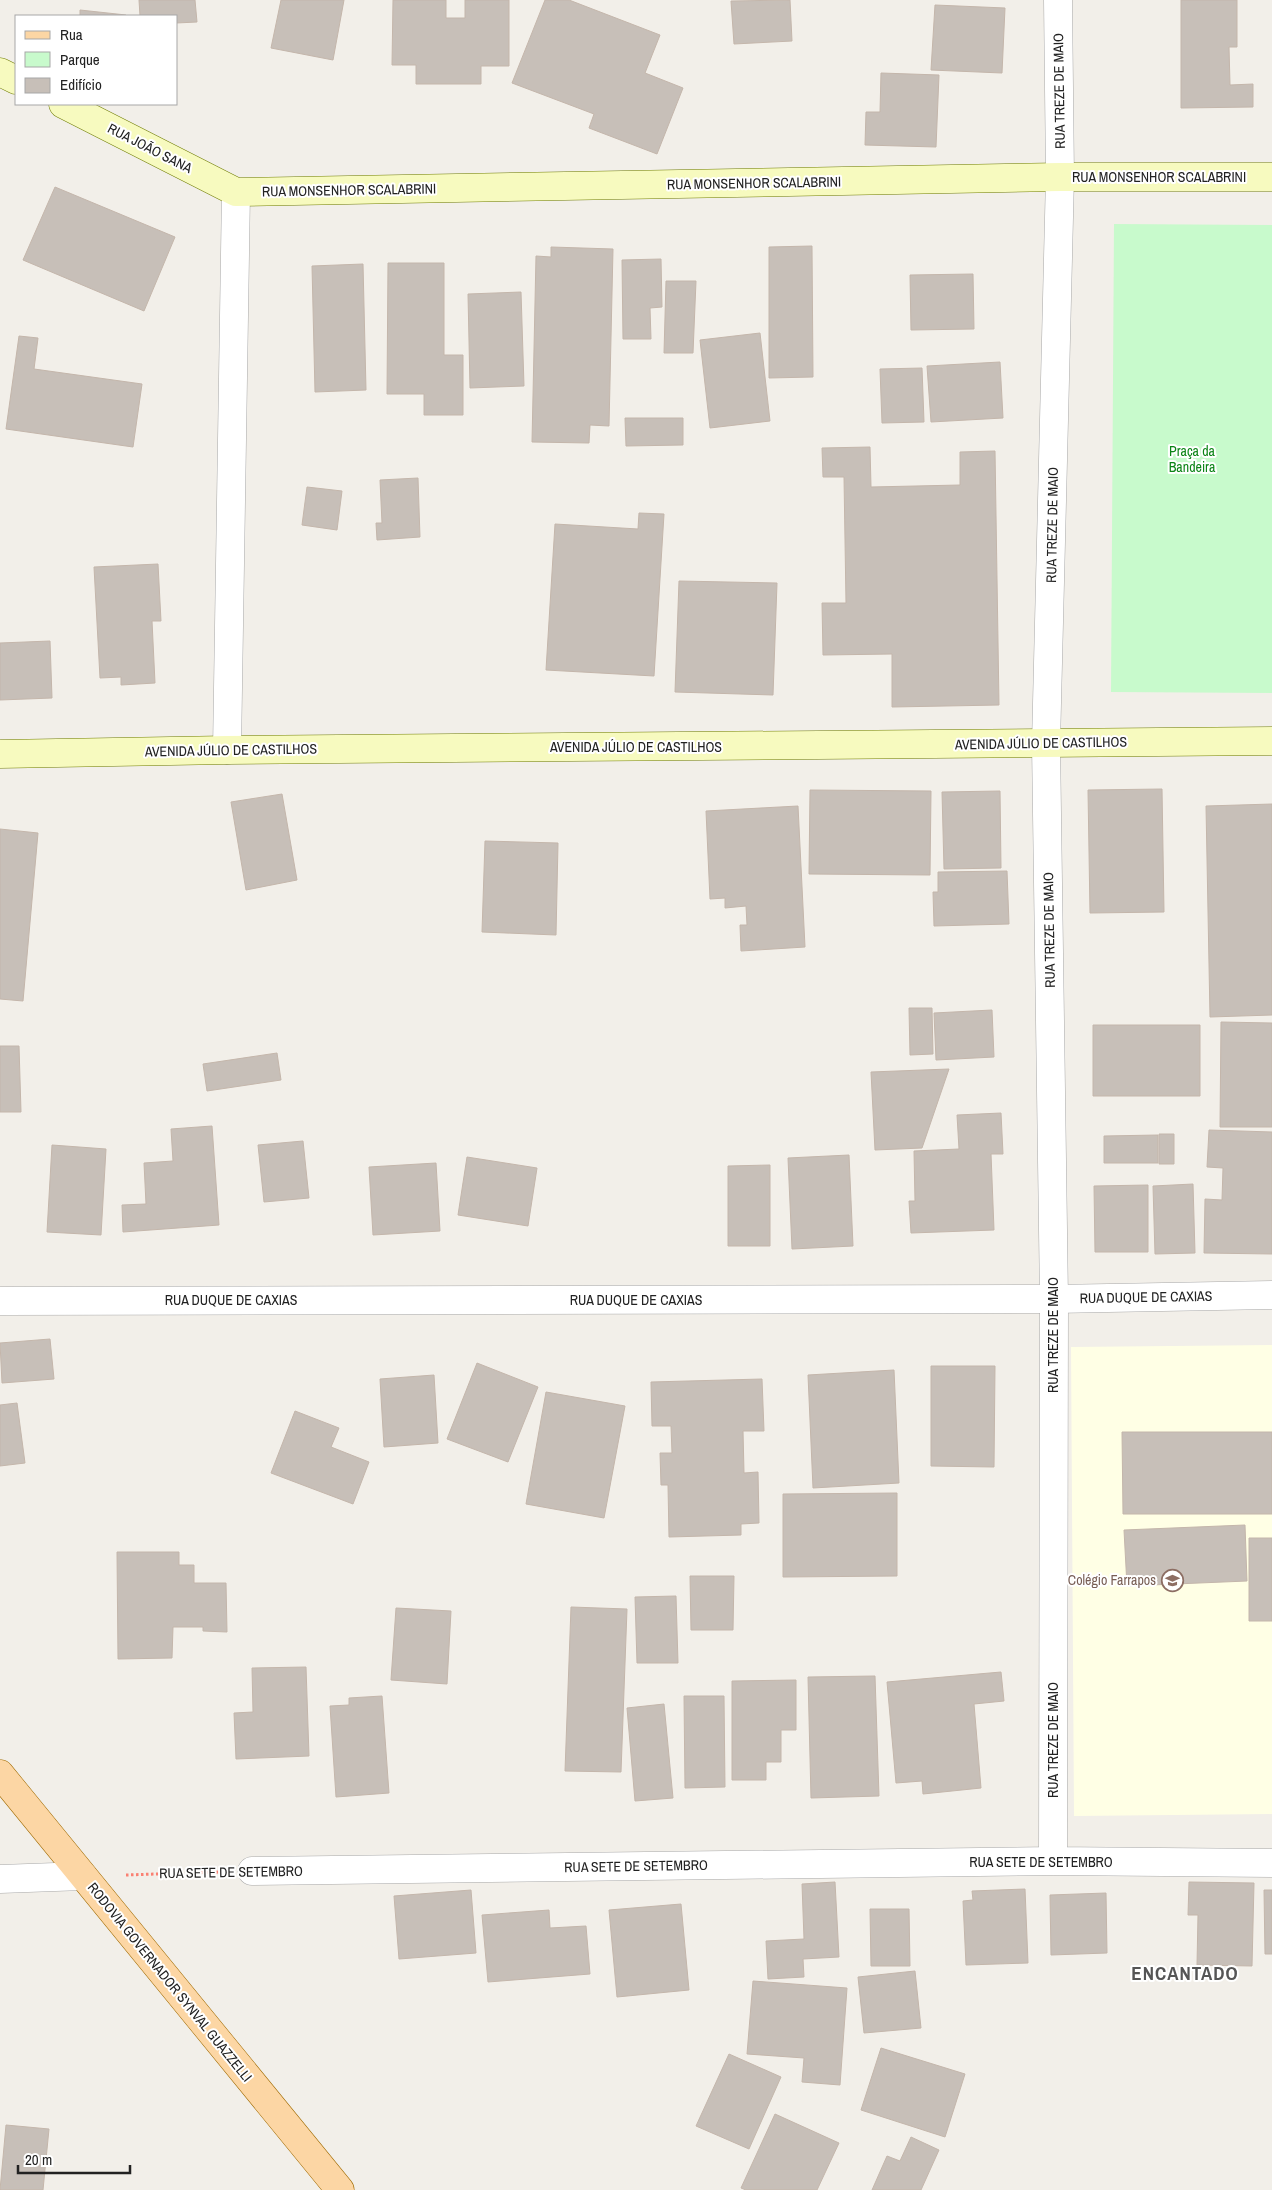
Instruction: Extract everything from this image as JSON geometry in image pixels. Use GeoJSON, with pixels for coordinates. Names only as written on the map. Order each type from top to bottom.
{"type":"FeatureCollection","features":[{"type":"Feature","properties":{"kind":"main road","name":"RODOVIA GOVERNADOR SYNVAL GUAZZELLI"},"geometry":{"type":"LineString","coordinates":[[0,1774],[340,2190]]}},
{"type":"Feature","properties":{"kind":"street","name":"RUA TREZE DE MAIO"},"geometry":{"type":"LineString","coordinates":[[1053,1861],[1054,1299],[1046,744],[1060,177],[1058,0]]}},
{"type":"Feature","properties":{"kind":"street"},"geometry":{"type":"LineString","coordinates":[[0,72],[15,80]]}},
{"type":"Feature","properties":{"kind":"street","name":"RUA JOÃO SANA"},"geometry":{"type":"LineString","coordinates":[[65,105],[236,192]]}},
{"type":"Feature","properties":{"kind":"street","name":"RUA MONSENHOR SCALABRINI"},"geometry":{"type":"LineString","coordinates":[[236,192],[1060,177],[1272,177]]}},
{"type":"Feature","properties":{"kind":"street"},"geometry":{"type":"LineString","coordinates":[[227,750],[236,192]]}},
{"type":"Feature","properties":{"kind":"street","name":"AVENIDA JÚLIO DE CASTILHOS"},"geometry":{"type":"LineString","coordinates":[[0,754],[227,750],[1272,741]]}},
{"type":"Feature","properties":{"kind":"street","name":"RUA DUQUE DE CAXIAS"},"geometry":{"type":"LineString","coordinates":[[0,1301],[1054,1299],[1272,1295]]}},
{"type":"Feature","properties":{"kind":"street","name":"RUA SETE DE SETEMBRO"},"geometry":{"type":"LineString","coordinates":[[252,1871],[1053,1861],[1272,1862]]}},
{"type":"Feature","properties":{"kind":"street"},"geometry":{"type":"LineString","coordinates":[[0,1879],[83,1876]]}},
{"type":"Feature","properties":{"kind":"path","name":"RUA SETE DE SETEMBRO"},"geometry":{"type":"LineString","coordinates":[[83,1876],[252,1871]]}},
{"type":"Feature","properties":{"kind":"shaded area","name":"Colégio Farrapos"},"geometry":{"type":"Polygon","coordinates":[[[1272,1345],[1272,1814],[1074,1816],[1071,1347],[1272,1345]]]}},
{"type":"Feature","properties":{"kind":"green space","name":"Praça da Bandeira"},"geometry":{"type":"Polygon","coordinates":[[[1114,224],[1272,225],[1272,693],[1111,692],[1114,224]]]}},
{"type":"Feature","properties":{"kind":"building"},"geometry":{"type":"Polygon","coordinates":[[[139,0],[195,0],[197,22],[178,23],[178,15],[140,15],[139,0]]]}},
{"type":"Feature","properties":{"kind":"building"},"geometry":{"type":"Polygon","coordinates":[[[281,0],[344,0],[333,60],[271,48],[281,0]]]}},
{"type":"Feature","properties":{"kind":"building"},"geometry":{"type":"Polygon","coordinates":[[[393,0],[446,0],[446,18],[465,18],[465,0],[509,0],[509,66],[481,66],[481,84],[416,84],[416,65],[392,65],[393,0]]]}},
{"type":"Feature","properties":{"kind":"building"},"geometry":{"type":"Polygon","coordinates":[[[545,0],[569,0],[660,35],[645,73],[683,88],[657,154],[589,128],[594,114],[512,83],[545,0]]]}},
{"type":"Feature","properties":{"kind":"building"},"geometry":{"type":"Polygon","coordinates":[[[790,0],[792,41],[734,44],[731,1],[790,0]]]}},
{"type":"Feature","properties":{"kind":"building"},"geometry":{"type":"Polygon","coordinates":[[[1181,0],[1237,0],[1237,47],[1229,47],[1230,85],[1253,84],[1253,107],[1181,108],[1181,0]]]}},
{"type":"Feature","properties":{"kind":"building"},"geometry":{"type":"Polygon","coordinates":[[[935,5],[1005,8],[1002,73],[931,70],[935,5]]]}},
{"type":"Feature","properties":{"kind":"building"},"geometry":{"type":"Polygon","coordinates":[[[80,10],[126,15],[80,15],[80,10]]]}},
{"type":"Feature","properties":{"kind":"building"},"geometry":{"type":"Polygon","coordinates":[[[881,73],[939,75],[936,147],[865,145],[866,112],[880,112],[881,73]]]}},
{"type":"Feature","properties":{"kind":"building"},"geometry":{"type":"Polygon","coordinates":[[[55,187],[175,237],[144,311],[23,260],[55,187]]]}},
{"type":"Feature","properties":{"kind":"building"},"geometry":{"type":"Polygon","coordinates":[[[812,246],[813,377],[769,378],[769,247],[812,246]]]}},
{"type":"Feature","properties":{"kind":"building"},"geometry":{"type":"Polygon","coordinates":[[[551,247],[613,249],[609,426],[590,425],[589,443],[532,442],[536,256],[551,257],[551,247]]]}},
{"type":"Feature","properties":{"kind":"building"},"geometry":{"type":"Polygon","coordinates":[[[661,259],[662,307],[650,308],[651,339],[623,339],[622,260],[661,259]]]}},
{"type":"Feature","properties":{"kind":"building"},"geometry":{"type":"Polygon","coordinates":[[[388,263],[444,263],[444,355],[463,355],[463,415],[424,415],[424,394],[387,394],[388,263]]]}},
{"type":"Feature","properties":{"kind":"building"},"geometry":{"type":"Polygon","coordinates":[[[363,264],[366,390],[315,392],[312,266],[363,264]]]}},
{"type":"Feature","properties":{"kind":"building"},"geometry":{"type":"Polygon","coordinates":[[[973,274],[974,329],[911,330],[910,275],[973,274]]]}},
{"type":"Feature","properties":{"kind":"building"},"geometry":{"type":"Polygon","coordinates":[[[666,281],[696,281],[693,353],[664,353],[666,281]]]}},
{"type":"Feature","properties":{"kind":"building"},"geometry":{"type":"Polygon","coordinates":[[[521,292],[524,386],[470,388],[468,294],[521,292]]]}},
{"type":"Feature","properties":{"kind":"building"},"geometry":{"type":"Polygon","coordinates":[[[760,333],[770,421],[710,428],[700,340],[760,333]]]}},
{"type":"Feature","properties":{"kind":"building"},"geometry":{"type":"Polygon","coordinates":[[[19,336],[38,338],[34,369],[142,384],[133,447],[6,429],[19,336]]]}},
{"type":"Feature","properties":{"kind":"building"},"geometry":{"type":"Polygon","coordinates":[[[1000,362],[1003,418],[931,422],[927,366],[1000,362]]]}},
{"type":"Feature","properties":{"kind":"building"},"geometry":{"type":"Polygon","coordinates":[[[922,368],[924,422],[882,423],[880,369],[922,368]]]}},
{"type":"Feature","properties":{"kind":"building"},"geometry":{"type":"Polygon","coordinates":[[[625,418],[683,418],[683,445],[626,446],[625,418]]]}},
{"type":"Feature","properties":{"kind":"building"},"geometry":{"type":"Polygon","coordinates":[[[870,447],[871,487],[960,485],[960,452],[995,451],[999,705],[892,707],[892,654],[823,655],[822,603],[846,603],[844,477],[823,477],[822,448],[870,447]]]}},
{"type":"Feature","properties":{"kind":"building"},"geometry":{"type":"Polygon","coordinates":[[[418,478],[420,537],[377,540],[376,523],[382,523],[380,480],[418,478]]]}},
{"type":"Feature","properties":{"kind":"building"},"geometry":{"type":"Polygon","coordinates":[[[307,487],[342,491],[337,530],[302,525],[307,487]]]}},
{"type":"Feature","properties":{"kind":"building"},"geometry":{"type":"Polygon","coordinates":[[[639,513],[664,514],[654,676],[546,670],[555,524],[638,529],[639,513]]]}},
{"type":"Feature","properties":{"kind":"building"},"geometry":{"type":"Polygon","coordinates":[[[158,564],[161,621],[152,621],[155,683],[121,685],[121,677],[100,678],[94,567],[158,564]]]}},
{"type":"Feature","properties":{"kind":"building"},"geometry":{"type":"Polygon","coordinates":[[[679,581],[777,583],[773,695],[675,692],[679,581]]]}},
{"type":"Feature","properties":{"kind":"building"},"geometry":{"type":"Polygon","coordinates":[[[50,641],[52,698],[0,700],[0,643],[50,641]]]}},
{"type":"Feature","properties":{"kind":"building"},"geometry":{"type":"Polygon","coordinates":[[[1162,789],[1164,912],[1090,913],[1088,790],[1162,789]]]}},
{"type":"Feature","properties":{"kind":"building"},"geometry":{"type":"Polygon","coordinates":[[[810,790],[931,791],[930,875],[809,874],[810,790]]]}},
{"type":"Feature","properties":{"kind":"building"},"geometry":{"type":"Polygon","coordinates":[[[1000,791],[1001,868],[944,869],[942,792],[1000,791]]]}},
{"type":"Feature","properties":{"kind":"building"},"geometry":{"type":"Polygon","coordinates":[[[282,794],[297,880],[246,890],[231,802],[282,794]]]}},
{"type":"Feature","properties":{"kind":"building"},"geometry":{"type":"Polygon","coordinates":[[[1272,804],[1272,1015],[1210,1017],[1206,806],[1272,804]]]}},
{"type":"Feature","properties":{"kind":"building"},"geometry":{"type":"Polygon","coordinates":[[[798,806],[805,947],[741,951],[740,925],[747,925],[746,906],[725,908],[725,898],[710,899],[706,811],[798,806]]]}},
{"type":"Feature","properties":{"kind":"building"},"geometry":{"type":"Polygon","coordinates":[[[0,829],[38,833],[23,1001],[0,999],[0,829]]]}},
{"type":"Feature","properties":{"kind":"building"},"geometry":{"type":"Polygon","coordinates":[[[485,841],[558,843],[556,935],[482,932],[485,841]]]}},
{"type":"Feature","properties":{"kind":"building"},"geometry":{"type":"Polygon","coordinates":[[[1007,871],[1009,924],[934,926],[933,892],[938,892],[938,872],[1007,871]]]}},
{"type":"Feature","properties":{"kind":"building"},"geometry":{"type":"Polygon","coordinates":[[[909,1008],[932,1008],[933,1054],[910,1055],[909,1008]]]}},
{"type":"Feature","properties":{"kind":"building"},"geometry":{"type":"Polygon","coordinates":[[[992,1010],[994,1057],[936,1060],[934,1013],[992,1010]]]}},
{"type":"Feature","properties":{"kind":"building"},"geometry":{"type":"Polygon","coordinates":[[[1221,1022],[1272,1023],[1272,1127],[1220,1127],[1221,1022]]]}},
{"type":"Feature","properties":{"kind":"building"},"geometry":{"type":"Polygon","coordinates":[[[1093,1025],[1200,1025],[1200,1096],[1093,1096],[1093,1025]]]}},
{"type":"Feature","properties":{"kind":"building"},"geometry":{"type":"Polygon","coordinates":[[[0,1046],[19,1046],[21,1112],[0,1112],[0,1046]]]}},
{"type":"Feature","properties":{"kind":"building"},"geometry":{"type":"Polygon","coordinates":[[[277,1053],[281,1080],[207,1091],[203,1064],[277,1053]]]}},
{"type":"Feature","properties":{"kind":"building"},"geometry":{"type":"Polygon","coordinates":[[[949,1069],[922,1148],[875,1150],[871,1072],[949,1069]]]}},
{"type":"Feature","properties":{"kind":"building"},"geometry":{"type":"Polygon","coordinates":[[[1001,1113],[1003,1154],[991,1154],[994,1230],[911,1233],[909,1201],[915,1201],[914,1151],[959,1149],[957,1115],[1001,1113]]]}},
{"type":"Feature","properties":{"kind":"building"},"geometry":{"type":"Polygon","coordinates":[[[212,1126],[219,1225],[123,1232],[122,1205],[146,1204],[144,1163],[173,1161],[171,1129],[212,1126]]]}},
{"type":"Feature","properties":{"kind":"building"},"geometry":{"type":"Polygon","coordinates":[[[1209,1130],[1272,1132],[1272,1254],[1204,1253],[1205,1199],[1222,1200],[1223,1168],[1207,1167],[1209,1130]]]}},
{"type":"Feature","properties":{"kind":"building"},"geometry":{"type":"Polygon","coordinates":[[[1159,1134],[1174,1134],[1174,1164],[1159,1164],[1159,1134]]]}},
{"type":"Feature","properties":{"kind":"building"},"geometry":{"type":"Polygon","coordinates":[[[1158,1135],[1158,1163],[1104,1163],[1104,1136],[1158,1135]]]}},
{"type":"Feature","properties":{"kind":"building"},"geometry":{"type":"Polygon","coordinates":[[[303,1141],[309,1198],[264,1202],[258,1145],[303,1141]]]}},
{"type":"Feature","properties":{"kind":"building"},"geometry":{"type":"Polygon","coordinates":[[[52,1145],[106,1149],[101,1235],[47,1232],[52,1145]]]}},
{"type":"Feature","properties":{"kind":"building"},"geometry":{"type":"Polygon","coordinates":[[[849,1155],[853,1246],[792,1249],[788,1158],[849,1155]]]}},
{"type":"Feature","properties":{"kind":"building"},"geometry":{"type":"Polygon","coordinates":[[[467,1157],[537,1168],[528,1226],[458,1215],[467,1157]]]}},
{"type":"Feature","properties":{"kind":"building"},"geometry":{"type":"Polygon","coordinates":[[[436,1163],[440,1231],[373,1235],[369,1167],[436,1163]]]}},
{"type":"Feature","properties":{"kind":"building"},"geometry":{"type":"Polygon","coordinates":[[[770,1165],[770,1246],[728,1246],[728,1166],[770,1165]]]}},
{"type":"Feature","properties":{"kind":"building"},"geometry":{"type":"Polygon","coordinates":[[[1193,1184],[1195,1253],[1155,1254],[1153,1186],[1193,1184]]]}},
{"type":"Feature","properties":{"kind":"building"},"geometry":{"type":"Polygon","coordinates":[[[1148,1185],[1148,1252],[1095,1252],[1094,1186],[1148,1185]]]}},
{"type":"Feature","properties":{"kind":"building"},"geometry":{"type":"Polygon","coordinates":[[[50,1339],[54,1379],[2,1383],[0,1343],[50,1339]]]}},
{"type":"Feature","properties":{"kind":"building"},"geometry":{"type":"Polygon","coordinates":[[[477,1363],[538,1387],[508,1462],[447,1439],[477,1363]]]}},
{"type":"Feature","properties":{"kind":"building"},"geometry":{"type":"Polygon","coordinates":[[[931,1366],[995,1366],[994,1467],[931,1466],[931,1366]]]}},
{"type":"Feature","properties":{"kind":"building"},"geometry":{"type":"Polygon","coordinates":[[[894,1370],[899,1483],[813,1488],[808,1375],[894,1370]]]}},
{"type":"Feature","properties":{"kind":"building"},"geometry":{"type":"Polygon","coordinates":[[[434,1375],[438,1443],[384,1447],[380,1379],[434,1375]]]}},
{"type":"Feature","properties":{"kind":"building"},"geometry":{"type":"Polygon","coordinates":[[[762,1379],[764,1431],[743,1431],[744,1473],[758,1472],[759,1523],[741,1524],[741,1535],[669,1537],[668,1485],[661,1485],[660,1453],[672,1453],[671,1426],[652,1426],[651,1382],[762,1379]]]}},
{"type":"Feature","properties":{"kind":"building"},"geometry":{"type":"Polygon","coordinates":[[[546,1392],[625,1406],[604,1518],[526,1504],[546,1392]]]}},
{"type":"Feature","properties":{"kind":"building"},"geometry":{"type":"Polygon","coordinates":[[[17,1403],[25,1463],[0,1466],[0,1405],[17,1403]]]}},
{"type":"Feature","properties":{"kind":"building"},"geometry":{"type":"Polygon","coordinates":[[[295,1411],[339,1428],[331,1447],[369,1462],[353,1504],[271,1473],[295,1411]]]}},
{"type":"Feature","properties":{"kind":"building"},"geometry":{"type":"Polygon","coordinates":[[[1122,1432],[1272,1432],[1272,1514],[1123,1514],[1122,1432]]]}},
{"type":"Feature","properties":{"kind":"building"},"geometry":{"type":"Polygon","coordinates":[[[897,1493],[897,1576],[783,1577],[783,1494],[897,1493]]]}},
{"type":"Feature","properties":{"kind":"building"},"geometry":{"type":"Polygon","coordinates":[[[1245,1525],[1247,1581],[1127,1586],[1124,1530],[1245,1525]]]}},
{"type":"Feature","properties":{"kind":"building"},"geometry":{"type":"Polygon","coordinates":[[[1249,1538],[1272,1538],[1272,1621],[1249,1621],[1249,1538]]]}},
{"type":"Feature","properties":{"kind":"building"},"geometry":{"type":"Polygon","coordinates":[[[117,1552],[179,1552],[179,1565],[194,1565],[194,1583],[226,1583],[227,1632],[203,1631],[203,1627],[173,1627],[172,1658],[118,1659],[117,1552]]]}},
{"type":"Feature","properties":{"kind":"building"},"geometry":{"type":"Polygon","coordinates":[[[690,1576],[734,1576],[733,1630],[691,1630],[690,1576]]]}},
{"type":"Feature","properties":{"kind":"building"},"geometry":{"type":"Polygon","coordinates":[[[676,1596],[678,1663],[637,1663],[635,1597],[676,1596]]]}},
{"type":"Feature","properties":{"kind":"building"},"geometry":{"type":"Polygon","coordinates":[[[571,1607],[627,1609],[621,1772],[565,1771],[571,1607]]]}},
{"type":"Feature","properties":{"kind":"building"},"geometry":{"type":"Polygon","coordinates":[[[396,1608],[451,1611],[447,1684],[391,1680],[396,1608]]]}},
{"type":"Feature","properties":{"kind":"building"},"geometry":{"type":"Polygon","coordinates":[[[306,1667],[309,1756],[236,1759],[234,1713],[253,1712],[252,1668],[306,1667]]]}},
{"type":"Feature","properties":{"kind":"building"},"geometry":{"type":"Polygon","coordinates":[[[1001,1672],[1004,1701],[974,1704],[981,1788],[923,1794],[922,1781],[896,1783],[887,1682],[1001,1672]]]}},
{"type":"Feature","properties":{"kind":"building"},"geometry":{"type":"Polygon","coordinates":[[[875,1676],[879,1796],[811,1798],[808,1677],[875,1676]]]}},
{"type":"Feature","properties":{"kind":"building"},"geometry":{"type":"Polygon","coordinates":[[[796,1680],[796,1730],[781,1730],[781,1762],[766,1762],[766,1780],[732,1780],[732,1681],[796,1680]]]}},
{"type":"Feature","properties":{"kind":"building"},"geometry":{"type":"Polygon","coordinates":[[[382,1696],[389,1793],[336,1797],[330,1706],[349,1705],[349,1698],[382,1696]]]}},
{"type":"Feature","properties":{"kind":"building"},"geometry":{"type":"Polygon","coordinates":[[[684,1696],[724,1696],[725,1787],[685,1788],[684,1696]]]}},
{"type":"Feature","properties":{"kind":"building"},"geometry":{"type":"Polygon","coordinates":[[[664,1704],[673,1798],[635,1801],[627,1708],[664,1704]]]}},
{"type":"Feature","properties":{"kind":"building"},"geometry":{"type":"Polygon","coordinates":[[[835,1882],[839,1957],[803,1959],[804,1977],[768,1979],[766,1941],[804,1939],[802,1884],[835,1882]]]}},
{"type":"Feature","properties":{"kind":"building"},"geometry":{"type":"Polygon","coordinates":[[[1189,1882],[1254,1883],[1252,1966],[1197,1965],[1198,1915],[1188,1915],[1189,1882]]]}},
{"type":"Feature","properties":{"kind":"building"},"geometry":{"type":"Polygon","coordinates":[[[1025,1889],[1028,1963],[966,1965],[963,1901],[973,1900],[972,1891],[1025,1889]]]}},
{"type":"Feature","properties":{"kind":"building"},"geometry":{"type":"Polygon","coordinates":[[[471,1890],[476,1953],[399,1959],[394,1896],[471,1890]]]}},
{"type":"Feature","properties":{"kind":"building"},"geometry":{"type":"Polygon","coordinates":[[[1264,1890],[1272,1890],[1272,1954],[1265,1954],[1264,1890]]]}},
{"type":"Feature","properties":{"kind":"building"},"geometry":{"type":"Polygon","coordinates":[[[1106,1893],[1107,1953],[1051,1955],[1050,1895],[1106,1893]]]}},
{"type":"Feature","properties":{"kind":"building"},"geometry":{"type":"Polygon","coordinates":[[[681,1904],[689,1990],[617,1997],[609,1910],[681,1904]]]}},
{"type":"Feature","properties":{"kind":"building"},"geometry":{"type":"Polygon","coordinates":[[[870,1909],[909,1909],[910,1966],[871,1966],[870,1909]]]}},
{"type":"Feature","properties":{"kind":"building"},"geometry":{"type":"Polygon","coordinates":[[[549,1910],[550,1928],[586,1926],[590,1974],[488,1982],[482,1915],[549,1910]]]}},
{"type":"Feature","properties":{"kind":"building"},"geometry":{"type":"Polygon","coordinates":[[[915,1971],[921,2028],[864,2033],[858,1977],[915,1971]]]}},
{"type":"Feature","properties":{"kind":"building"},"geometry":{"type":"Polygon","coordinates":[[[753,1981],[847,1988],[840,2085],[802,2082],[804,2058],[747,2054],[753,1981]]]}},
{"type":"Feature","properties":{"kind":"building"},"geometry":{"type":"Polygon","coordinates":[[[881,2048],[965,2074],[945,2137],[861,2110],[881,2048]]]}},
{"type":"Feature","properties":{"kind":"building"},"geometry":{"type":"Polygon","coordinates":[[[729,2054],[781,2077],[749,2149],[696,2126],[729,2054]]]}},
{"type":"Feature","properties":{"kind":"building"},"geometry":{"type":"Polygon","coordinates":[[[775,2114],[839,2143],[817,2190],[746,2190],[741,2188],[775,2114]]]}},
{"type":"Feature","properties":{"kind":"building"},"geometry":{"type":"Polygon","coordinates":[[[6,2125],[49,2129],[43,2190],[0,2190],[6,2125]]]}},
{"type":"Feature","properties":{"kind":"building"},"geometry":{"type":"Polygon","coordinates":[[[911,2137],[939,2150],[921,2190],[872,2190],[887,2156],[900,2161],[911,2137]]]}},
{"type":"Feature","properties":{"kind":"place","name":"Colégio Farrapos"},"geometry":{"type":"Point","coordinates":[1172,1580]}},
{"type":"Feature","properties":{"kind":"district","name":"ENCANTADO"},"geometry":{"type":"Point","coordinates":[1185,1973]}}]}
